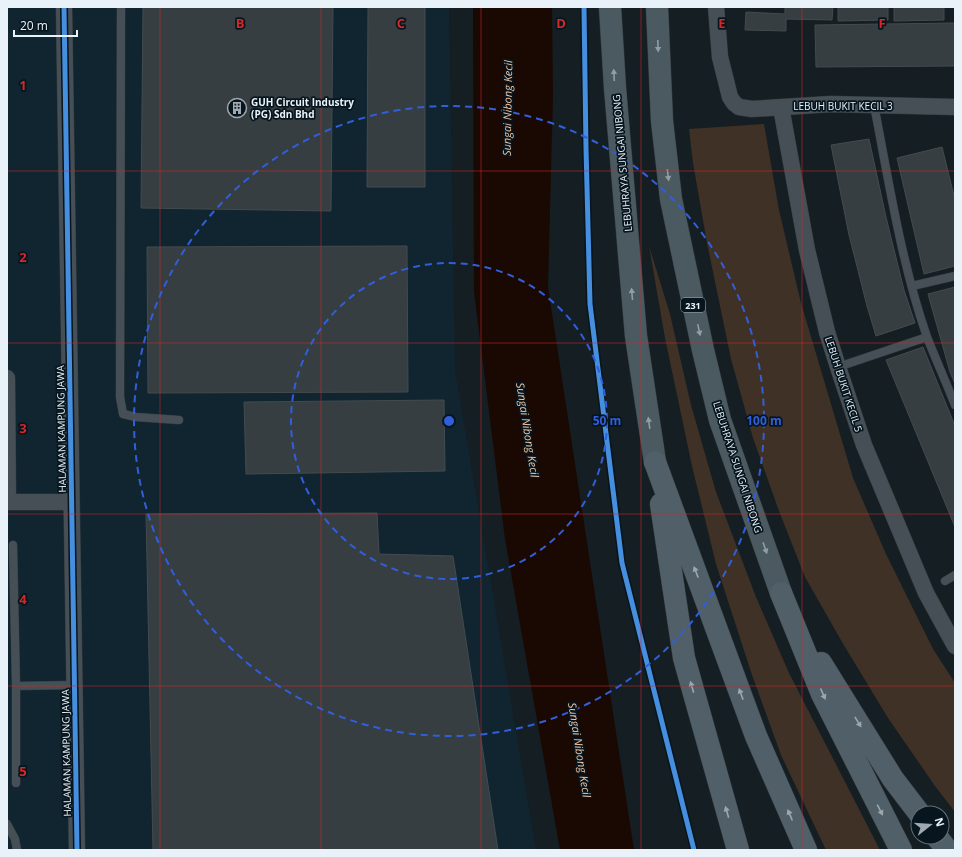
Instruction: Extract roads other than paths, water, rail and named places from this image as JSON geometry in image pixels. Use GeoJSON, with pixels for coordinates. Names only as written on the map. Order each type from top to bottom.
{"type":"FeatureCollection","features":[{"type":"Feature","properties":{"kind":"highway"},"geometry":{"type":"LineString","coordinates":[[655,462],[684,658],[738,850]]}},
{"type":"Feature","properties":{"kind":"highway"},"geometry":{"type":"LineString","coordinates":[[655,462],[756,736],[806,850]]}},
{"type":"Feature","properties":{"kind":"highway"},"geometry":{"type":"LineString","coordinates":[[781,593],[812,648],[893,779],[913,805]]}},
{"type":"Feature","properties":{"kind":"highway"},"geometry":{"type":"LineString","coordinates":[[781,593],[822,694],[900,850]]}},
{"type":"Feature","properties":{"kind":"main road","name":"LEBUHRAYA SUNGAI NIBONG"},"geometry":{"type":"LineString","coordinates":[[610,7],[615,88],[636,336],[655,462]]}},
{"type":"Feature","properties":{"kind":"main road","name":"LEBUHRAYA SUNGAI NIBONG"},"geometry":{"type":"LineString","coordinates":[[657,7],[662,121],[671,198],[687,278],[720,420],[781,593]]}},
{"type":"Feature","properties":{"kind":"street","name":"HALAMAN KAMPUNG JAWA"},"geometry":{"type":"LineString","coordinates":[[64,7],[77,850]]}},
{"type":"Feature","properties":{"kind":"street","name":"LEBUH BUKIT KECIL 3"},"geometry":{"type":"LineString","coordinates":[[716,7],[720,57],[730,97],[739,107],[752,109],[831,104],[955,107]]}},
{"type":"Feature","properties":{"kind":"street","name":"LEBUH BUKIT KECIL 5"},"geometry":{"type":"LineString","coordinates":[[781,107],[807,250],[827,332],[838,367],[864,446],[926,593],[955,646]]}},
{"type":"Feature","properties":{"kind":"street"},"geometry":{"type":"LineString","coordinates":[[7,378],[7,502],[71,502]]}},
{"type":"Feature","properties":{"kind":"lane"},"geometry":{"type":"LineString","coordinates":[[122,7],[120,397],[123,414],[136,418],[179,420]]}},
{"type":"Feature","properties":{"kind":"lane"},"geometry":{"type":"LineString","coordinates":[[874,105],[903,251],[912,286],[927,337],[955,404]]}},
{"type":"Feature","properties":{"kind":"lane"},"geometry":{"type":"LineString","coordinates":[[912,286],[955,276]]}},
{"type":"Feature","properties":{"kind":"lane"},"geometry":{"type":"LineString","coordinates":[[838,367],[927,337]]}},
{"type":"Feature","properties":{"kind":"lane"},"geometry":{"type":"LineString","coordinates":[[13,546],[16,686],[16,783]]}},
{"type":"Feature","properties":{"kind":"lane"},"geometry":{"type":"LineString","coordinates":[[944,581],[955,575]]}},
{"type":"Feature","properties":{"kind":"lane"},"geometry":{"type":"LineString","coordinates":[[16,686],[74,685]]}},
{"type":"Feature","properties":{"kind":"lane"},"geometry":{"type":"LineString","coordinates":[[7,824],[16,839],[17,850]]}},
{"type":"Feature","properties":{"kind":"water","name":"Sungai Nibong Kecil"},"geometry":{"type":"Polygon","coordinates":[[[473,7],[552,7],[553,95],[548,287],[634,850],[560,850],[505,539],[474,292],[473,7]]]}},
{"type":"Feature","properties":{"kind":"place","name":"GUH Circuit Industry (PG) Sdn Bhd"},"geometry":{"type":"Point","coordinates":[237,108]}}]}
